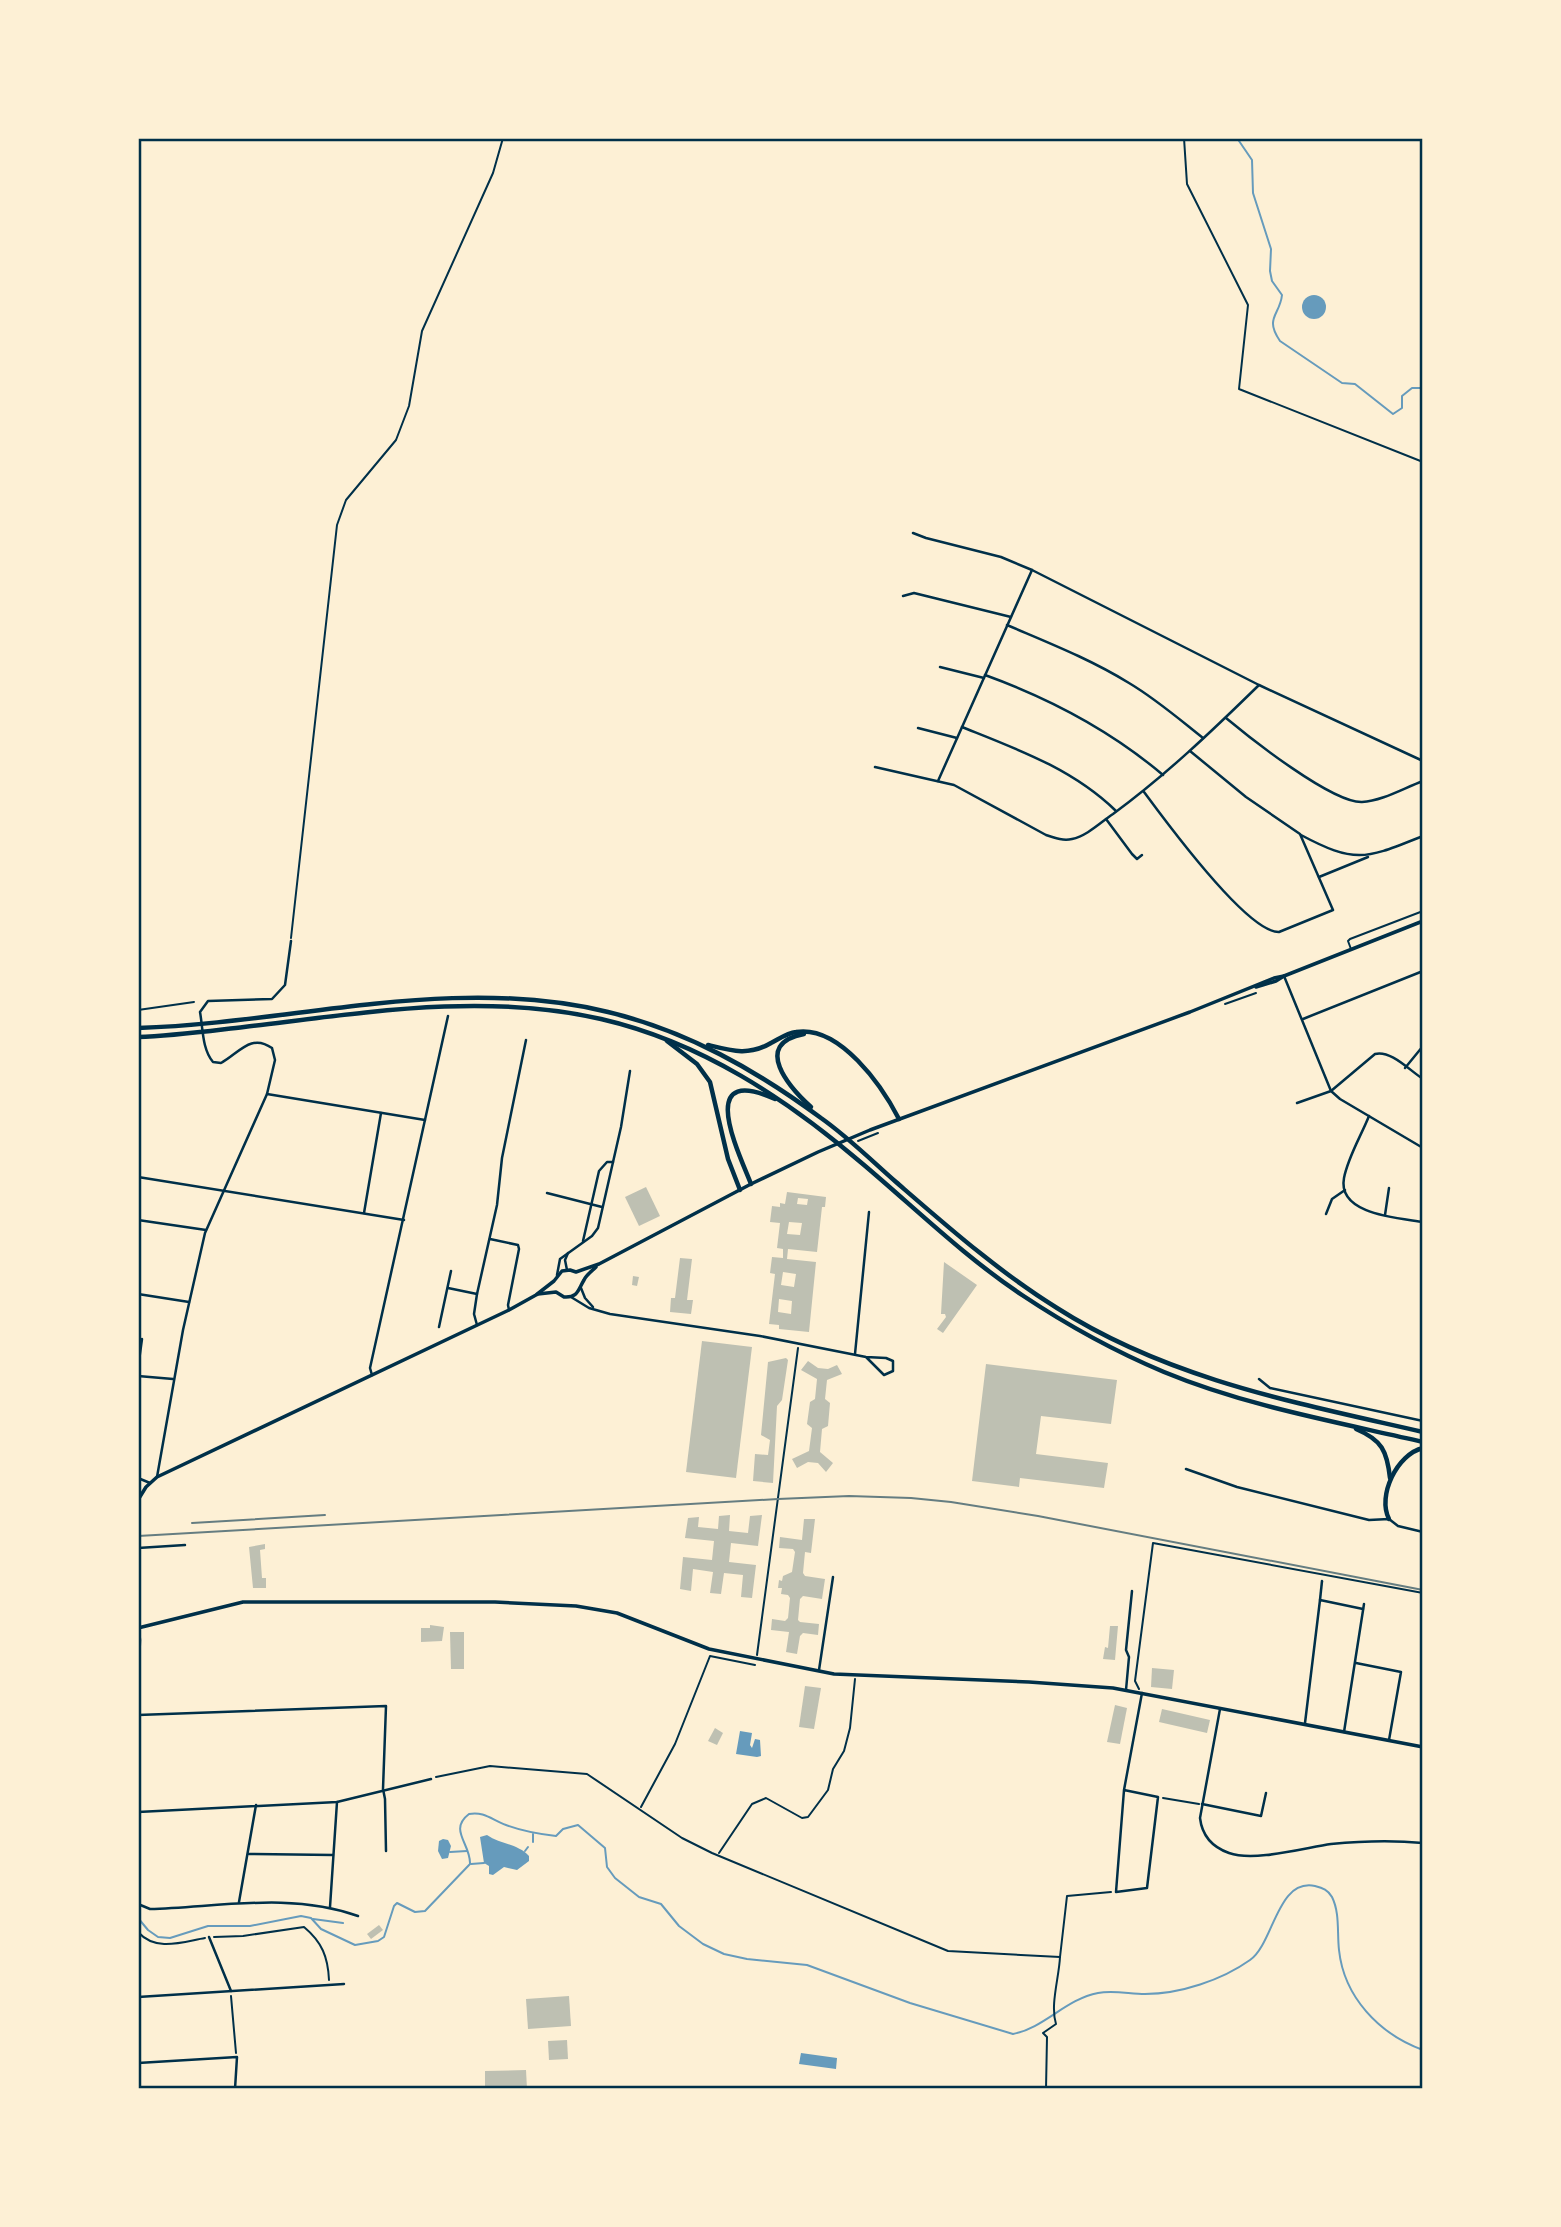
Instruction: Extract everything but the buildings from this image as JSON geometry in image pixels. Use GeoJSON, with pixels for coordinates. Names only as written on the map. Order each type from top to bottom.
{"type":"FeatureCollection","features":[{"type":"Feature","properties":{"kind":"highway"},"geometry":{"type":"LineString","coordinates":[[138,1028],[398,1001],[486,997],[541,1000],[596,1009],[736,1052],[750,1052],[789,1034],[803,1031],[826,1037],[852,1055],[877,1083],[899,1119]]}},
{"type":"Feature","properties":{"kind":"highway"},"geometry":{"type":"LineString","coordinates":[[138,1037],[362,1013],[486,1006],[566,1012],[621,1024],[663,1038],[733,1070],[787,1105],[861,1162],[985,1269],[1088,1336],[1165,1373],[1239,1397],[1423,1442]]}},
{"type":"Feature","properties":{"kind":"highway"},"geometry":{"type":"LineString","coordinates":[[813,1033],[798,1035],[787,1041],[779,1052],[778,1067],[786,1081],[824,1120],[983,1256],[1033,1292],[1092,1328],[1142,1353],[1224,1384],[1423,1432]]}},
{"type":"Feature","properties":{"kind":"highway"},"geometry":{"type":"LineString","coordinates":[[663,1038],[697,1064],[710,1082],[728,1159],[740,1189]]}},
{"type":"Feature","properties":{"kind":"highway"},"geometry":{"type":"LineString","coordinates":[[694,1041],[753,1071],[824,1120]]}},
{"type":"Feature","properties":{"kind":"highway"},"geometry":{"type":"LineString","coordinates":[[751,1184],[731,1136],[727,1114],[729,1102],[737,1092],[748,1089],[787,1105]]}},
{"type":"Feature","properties":{"kind":"highway"},"geometry":{"type":"LineString","coordinates":[[1346,1424],[1373,1438],[1385,1450],[1390,1481],[1385,1510],[1389,1519]]}},
{"type":"Feature","properties":{"kind":"highway"},"geometry":{"type":"LineString","coordinates":[[1390,1481],[1403,1458],[1423,1448]]}},
{"type":"Feature","properties":{"kind":"street"},"geometry":{"type":"LineString","coordinates":[[913,533],[1001,556],[1259,685],[1423,761]]}},
{"type":"Feature","properties":{"kind":"street"},"geometry":{"type":"LineString","coordinates":[[938,781],[1032,570]]}},
{"type":"Feature","properties":{"kind":"street"},"geometry":{"type":"LineString","coordinates":[[903,596],[914,593],[1011,617]]}},
{"type":"Feature","properties":{"kind":"street"},"geometry":{"type":"LineString","coordinates":[[1007,625],[1080,656],[1129,683],[1158,702],[1203,739]]}},
{"type":"Feature","properties":{"kind":"street"},"geometry":{"type":"LineString","coordinates":[[940,667],[985,677],[1046,699],[1094,725],[1137,753],[1163,775]]}},
{"type":"Feature","properties":{"kind":"street"},"geometry":{"type":"LineString","coordinates":[[875,767],[954,785],[1056,839],[1073,839],[1143,792],[1259,685]]}},
{"type":"Feature","properties":{"kind":"street"},"geometry":{"type":"LineString","coordinates":[[1226,718],[1280,760],[1345,799],[1359,802],[1376,799],[1423,781]]}},
{"type":"Feature","properties":{"kind":"street"},"geometry":{"type":"LineString","coordinates":[[962,727],[1049,764],[1083,783],[1116,811]]}},
{"type":"Feature","properties":{"kind":"street"},"geometry":{"type":"LineString","coordinates":[[918,728],[957,738]]}},
{"type":"Feature","properties":{"kind":"street"},"geometry":{"type":"LineString","coordinates":[[1190,751],[1246,797],[1300,834],[1343,854],[1371,855]]}},
{"type":"Feature","properties":{"kind":"street"},"geometry":{"type":"LineString","coordinates":[[1143,792],[1204,870],[1231,898],[1270,931],[1279,932],[1333,910],[1300,834]]}},
{"type":"Feature","properties":{"kind":"street"},"geometry":{"type":"LineString","coordinates":[[1106,819],[1132,854],[1138,859],[1142,855]]}},
{"type":"Feature","properties":{"kind":"street"},"geometry":{"type":"LineString","coordinates":[[1319,877],[1423,836]]}},
{"type":"Feature","properties":{"kind":"street"},"geometry":{"type":"LineString","coordinates":[[557,1275],[567,1270],[576,1272],[599,1264],[740,1189],[870,1130],[1284,976],[1423,920]]}},
{"type":"Feature","properties":{"kind":"street"},"geometry":{"type":"LineString","coordinates":[[157,1477],[189,1301],[206,1230],[267,1094],[275,1060],[272,1048],[262,1042],[253,1042],[225,1061],[217,1063],[208,1056],[201,1012],[208,1001],[272,999],[285,982],[291,941]]}},
{"type":"Feature","properties":{"kind":"street"},"geometry":{"type":"LineString","coordinates":[[1303,1019],[1423,971]]}},
{"type":"Feature","properties":{"kind":"street"},"geometry":{"type":"LineString","coordinates":[[1284,976],[1331,1091],[1340,1099],[1423,1147]]}},
{"type":"Feature","properties":{"kind":"street"},"geometry":{"type":"LineString","coordinates":[[372,1376],[370,1368],[448,1016]]}},
{"type":"Feature","properties":{"kind":"street"},"geometry":{"type":"LineString","coordinates":[[477,1325],[474,1314],[477,1294],[498,1203],[502,1158],[526,1040]]}},
{"type":"Feature","properties":{"kind":"street"},"geometry":{"type":"LineString","coordinates":[[1405,1068],[1423,1046]]}},
{"type":"Feature","properties":{"kind":"street"},"geometry":{"type":"LineString","coordinates":[[1297,1102],[1331,1091],[1380,1053],[1388,1054],[1423,1079]]}},
{"type":"Feature","properties":{"kind":"street"},"geometry":{"type":"LineString","coordinates":[[138,1500],[149,1483],[157,1477],[509,1310],[554,1281],[559,1261],[596,1231],[613,1162],[630,1071]]}},
{"type":"Feature","properties":{"kind":"street"},"geometry":{"type":"LineString","coordinates":[[267,1094],[425,1120]]}},
{"type":"Feature","properties":{"kind":"street"},"geometry":{"type":"LineString","coordinates":[[364,1213],[381,1113]]}},
{"type":"Feature","properties":{"kind":"street"},"geometry":{"type":"LineString","coordinates":[[1369,1116],[1344,1178],[1345,1190],[1360,1208],[1423,1222]]}},
{"type":"Feature","properties":{"kind":"street"},"geometry":{"type":"LineString","coordinates":[[582,1244],[600,1168],[607,1162],[613,1162]]}},
{"type":"Feature","properties":{"kind":"street"},"geometry":{"type":"LineString","coordinates":[[138,1177],[404,1220]]}},
{"type":"Feature","properties":{"kind":"street"},"geometry":{"type":"LineString","coordinates":[[1384,1215],[1390,1188]]}},
{"type":"Feature","properties":{"kind":"street"},"geometry":{"type":"LineString","coordinates":[[1326,1214],[1332,1199],[1345,1190]]}},
{"type":"Feature","properties":{"kind":"street"},"geometry":{"type":"LineString","coordinates":[[547,1193],[603,1207]]}},
{"type":"Feature","properties":{"kind":"street"},"geometry":{"type":"LineString","coordinates":[[855,1354],[869,1212]]}},
{"type":"Feature","properties":{"kind":"street"},"geometry":{"type":"LineString","coordinates":[[138,1220],[206,1230]]}},
{"type":"Feature","properties":{"kind":"street"},"geometry":{"type":"LineString","coordinates":[[489,1239],[518,1245],[508,1301],[509,1310]]}},
{"type":"Feature","properties":{"kind":"street"},"geometry":{"type":"LineString","coordinates":[[567,1270],[565,1260],[568,1252]]}},
{"type":"Feature","properties":{"kind":"street"},"geometry":{"type":"LineString","coordinates":[[536,1295],[556,1292],[564,1297],[571,1297],[577,1294],[599,1264]]}},
{"type":"Feature","properties":{"kind":"street"},"geometry":{"type":"LineString","coordinates":[[439,1327],[451,1271]]}},
{"type":"Feature","properties":{"kind":"street"},"geometry":{"type":"LineString","coordinates":[[576,1272],[587,1301],[595,1310]]}},
{"type":"Feature","properties":{"kind":"street"},"geometry":{"type":"LineString","coordinates":[[554,1281],[556,1292]]}},
{"type":"Feature","properties":{"kind":"street"},"geometry":{"type":"LineString","coordinates":[[447,1288],[477,1294]]}},
{"type":"Feature","properties":{"kind":"street"},"geometry":{"type":"LineString","coordinates":[[138,1294],[189,1301]]}},
{"type":"Feature","properties":{"kind":"street"},"geometry":{"type":"LineString","coordinates":[[571,1297],[595,1310],[866,1357],[891,1359],[894,1364],[893,1371],[884,1375],[866,1357]]}},
{"type":"Feature","properties":{"kind":"street"},"geometry":{"type":"LineString","coordinates":[[138,1368],[142,1339]]}},
{"type":"Feature","properties":{"kind":"street"},"geometry":{"type":"LineString","coordinates":[[138,1376],[174,1379]]}},
{"type":"Feature","properties":{"kind":"street"},"geometry":{"type":"LineString","coordinates":[[1259,1379],[1270,1388],[1423,1422]]}},
{"type":"Feature","properties":{"kind":"street"},"geometry":{"type":"LineString","coordinates":[[1186,1469],[1237,1487],[1369,1520],[1389,1519],[1398,1526],[1423,1532]]}},
{"type":"Feature","properties":{"kind":"street"},"geometry":{"type":"LineString","coordinates":[[138,1478],[149,1483]]}},
{"type":"Feature","properties":{"kind":"street"},"geometry":{"type":"LineString","coordinates":[[138,1548],[185,1545]]}},
{"type":"Feature","properties":{"kind":"street"},"geometry":{"type":"LineString","coordinates":[[819,1670],[833,1577]]}},
{"type":"Feature","properties":{"kind":"street"},"geometry":{"type":"LineString","coordinates":[[1305,1725],[1322,1581]]}},
{"type":"Feature","properties":{"kind":"street"},"geometry":{"type":"LineString","coordinates":[[1126,1690],[1129,1657],[1126,1650],[1132,1591]]}},
{"type":"Feature","properties":{"kind":"street"},"geometry":{"type":"LineString","coordinates":[[1320,1600],[1363,1609]]}},
{"type":"Feature","properties":{"kind":"street"},"geometry":{"type":"LineString","coordinates":[[138,1694],[138,1627],[243,1602],[553,1604],[617,1613],[709,1649],[756,1662],[856,1676],[1030,1682],[1126,1690],[1423,1747]]}},
{"type":"Feature","properties":{"kind":"street"},"geometry":{"type":"LineString","coordinates":[[1345,1732],[1364,1604]]}},
{"type":"Feature","properties":{"kind":"street"},"geometry":{"type":"LineString","coordinates":[[1356,1663],[1401,1672],[1389,1740]]}},
{"type":"Feature","properties":{"kind":"street"},"geometry":{"type":"LineString","coordinates":[[1124,1790],[1158,1797],[1147,1888],[1116,1892],[1124,1790],[1142,1693]]}},
{"type":"Feature","properties":{"kind":"street"},"geometry":{"type":"LineString","coordinates":[[138,1715],[386,1706],[383,1789],[386,1851]]}},
{"type":"Feature","properties":{"kind":"street"},"geometry":{"type":"LineString","coordinates":[[1220,1709],[1200,1818],[1202,1831],[1216,1846],[1231,1854],[1259,1855],[1335,1844],[1406,1841],[1423,1843]]}},
{"type":"Feature","properties":{"kind":"street"},"geometry":{"type":"LineString","coordinates":[[138,1759],[138,1768]]}},
{"type":"Feature","properties":{"kind":"street"},"geometry":{"type":"LineString","coordinates":[[138,1812],[337,1802],[431,1779]]}},
{"type":"Feature","properties":{"kind":"street"},"geometry":{"type":"LineString","coordinates":[[1202,1804],[1261,1816],[1266,1793]]}},
{"type":"Feature","properties":{"kind":"street"},"geometry":{"type":"LineString","coordinates":[[330,1907],[337,1802]]}},
{"type":"Feature","properties":{"kind":"street"},"geometry":{"type":"LineString","coordinates":[[239,1902],[256,1805]]}},
{"type":"Feature","properties":{"kind":"street"},"geometry":{"type":"LineString","coordinates":[[249,1854],[333,1855]]}},
{"type":"Feature","properties":{"kind":"street"},"geometry":{"type":"LineString","coordinates":[[138,1904],[159,1909],[239,1902],[330,1907],[358,1916]]}},
{"type":"Feature","properties":{"kind":"street"},"geometry":{"type":"LineString","coordinates":[[209,1937],[230,1990]]}},
{"type":"Feature","properties":{"kind":"street"},"geometry":{"type":"LineString","coordinates":[[138,1997],[344,1984]]}},
{"type":"Feature","properties":{"kind":"street"},"geometry":{"type":"LineString","coordinates":[[138,2063],[237,2057],[235,2089]]}},
{"type":"Feature","properties":{"kind":"lane"},"geometry":{"type":"LineString","coordinates":[[1351,950],[1348,941],[1350,939],[1423,911]]}},
{"type":"Feature","properties":{"kind":"path"},"geometry":{"type":"LineString","coordinates":[[291,941],[337,525],[346,500],[396,440],[409,406],[422,331],[493,173],[503,138]]}},
{"type":"Feature","properties":{"kind":"path"},"geometry":{"type":"LineString","coordinates":[[1184,138],[1187,184],[1248,304],[1239,389],[1423,462]]}},
{"type":"Feature","properties":{"kind":"path"},"geometry":{"type":"LineString","coordinates":[[138,1010],[194,1002]]}},
{"type":"Feature","properties":{"kind":"path"},"geometry":{"type":"LineString","coordinates":[[641,1808],[675,1744],[710,1656],[756,1662],[799,1345],[793,1343]]}},
{"type":"Feature","properties":{"kind":"path"},"geometry":{"type":"LineString","coordinates":[[1142,1693],[1135,1681],[1153,1543],[1423,1593]]}},
{"type":"Feature","properties":{"kind":"path"},"geometry":{"type":"LineString","coordinates":[[719,1854],[752,1804],[760,1799],[766,1798],[802,1818],[808,1816],[828,1790],[833,1769],[844,1751],[850,1728],[856,1676]]}},
{"type":"Feature","properties":{"kind":"path"},"geometry":{"type":"LineString","coordinates":[[431,1779],[490,1766],[579,1772],[594,1777],[682,1838],[947,1951],[1060,1957]]}},
{"type":"Feature","properties":{"kind":"path"},"geometry":{"type":"LineString","coordinates":[[1158,1797],[1202,1804]]}},
{"type":"Feature","properties":{"kind":"path"},"geometry":{"type":"LineString","coordinates":[[1046,2089],[1047,2038],[1043,2033],[1056,2024],[1052,2010],[1057,1992],[1067,1896],[1116,1892]]}},
{"type":"Feature","properties":{"kind":"path"},"geometry":{"type":"LineString","coordinates":[[138,1932],[149,1942],[165,1945],[209,1937],[243,1936],[304,1927],[315,1936],[322,1947],[328,1962],[329,1984]]}},
{"type":"Feature","properties":{"kind":"path"},"geometry":{"type":"LineString","coordinates":[[230,1990],[237,2057]]}},
{"type":"Feature","properties":{"kind":"water"},"geometry":{"type":"Polygon","coordinates":[[[1314,295],[1325,302],[1326,307],[1319,318],[1314,319],[1303,312],[1302,307],[1309,296],[1314,295]]]}},
{"type":"Feature","properties":{"kind":"water"},"geometry":{"type":"Polygon","coordinates":[[[740,1731],[752,1733],[752,1748],[755,1739],[760,1740],[761,1756],[736,1754],[740,1731]]]}},
{"type":"Feature","properties":{"kind":"water"},"geometry":{"type":"Polygon","coordinates":[[[487,1835],[520,1849],[529,1856],[529,1861],[517,1870],[504,1867],[493,1875],[489,1874],[489,1866],[484,1863],[480,1837],[487,1835]]]}},
{"type":"Feature","properties":{"kind":"water"},"geometry":{"type":"Polygon","coordinates":[[[448,1840],[451,1846],[448,1858],[442,1859],[438,1851],[439,1841],[448,1840]]]}},
{"type":"Feature","properties":{"kind":"water"},"geometry":{"type":"Polygon","coordinates":[[[801,2053],[837,2058],[836,2069],[799,2064],[801,2053]]]}},
{"type":"Feature","properties":{"kind":"waterway"},"geometry":{"type":"LineString","coordinates":[[1237,138],[1252,160],[1253,193],[1271,249],[1272,281],[1282,295],[1273,322],[1280,341],[1342,383],[1355,384],[1393,414],[1402,408],[1402,396],[1412,388],[1423,388]]}},
{"type":"Feature","properties":{"kind":"waterway"},"geometry":{"type":"LineString","coordinates":[[138,1918],[158,1937],[170,1938],[208,1926],[250,1926],[301,1916],[311,1918],[321,1929],[355,1945],[378,1941],[384,1937],[397,1903],[415,1912],[425,1911],[470,1864],[460,1832],[460,1826],[469,1814],[484,1815],[518,1829],[556,1836],[563,1829],[578,1825],[605,1848],[607,1867],[615,1878],[639,1897],[661,1904],[679,1926],[703,1944],[724,1954],[747,1959],[807,1965],[910,2003],[1013,2034],[1035,2026],[1086,1996],[1104,1992],[1172,1992],[1227,1974],[1258,1952],[1284,1901],[1292,1892],[1302,1886],[1315,1886],[1327,1891],[1335,1903],[1342,1967],[1356,1998],[1378,2024],[1423,2050]]}},
{"type":"Feature","properties":{"kind":"waterway"},"geometry":{"type":"LineString","coordinates":[[533,1834],[533,1842]]}},
{"type":"Feature","properties":{"kind":"waterway"},"geometry":{"type":"LineString","coordinates":[[525,1851],[528,1847]]}},
{"type":"Feature","properties":{"kind":"waterway"},"geometry":{"type":"LineString","coordinates":[[450,1852],[467,1851]]}},
{"type":"Feature","properties":{"kind":"waterway"},"geometry":{"type":"LineString","coordinates":[[471,1864],[484,1863]]}},
{"type":"Feature","properties":{"kind":"waterway"},"geometry":{"type":"LineString","coordinates":[[313,1919],[343,1923]]}},
{"type":"Feature","properties":{"kind":"railway"},"geometry":{"type":"LineString","coordinates":[[138,1536],[778,1499],[849,1496],[911,1498],[1038,1516],[1423,1590]]}},
{"type":"Feature","properties":{"kind":"railway"},"geometry":{"type":"LineString","coordinates":[[192,1523],[325,1515]]}}]}
